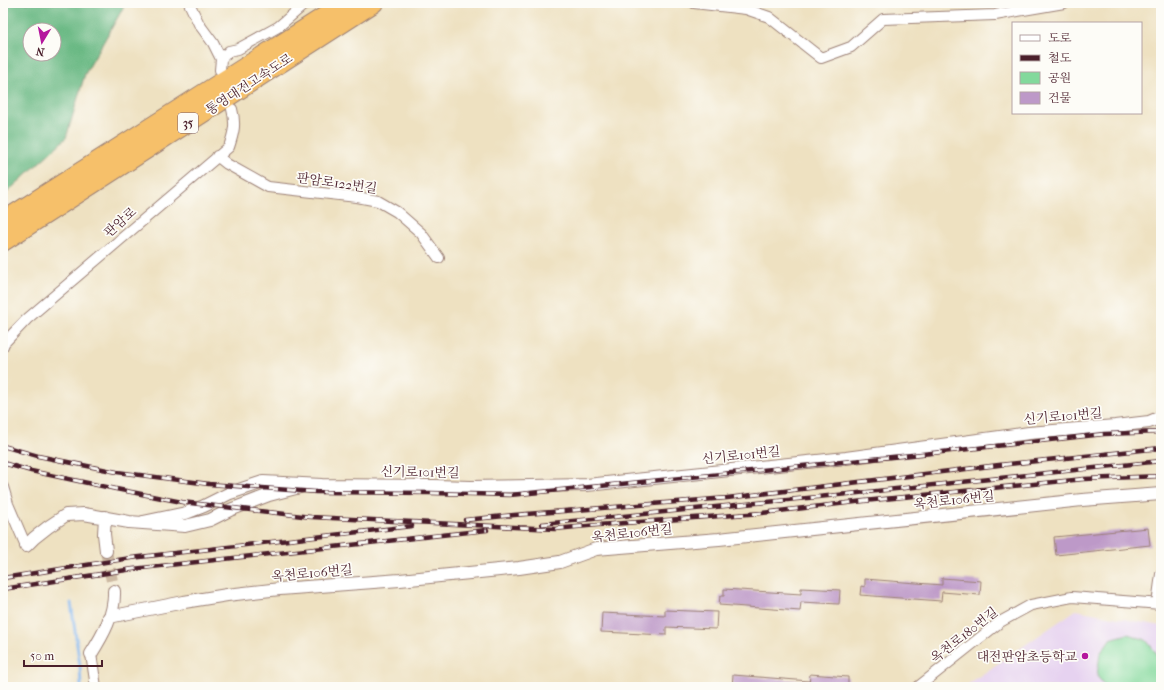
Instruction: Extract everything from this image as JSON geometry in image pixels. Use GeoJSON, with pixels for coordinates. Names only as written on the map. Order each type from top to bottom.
{"type":"FeatureCollection","features":[{"type":"Feature","properties":{"kind":"highway","name":"통영대전고속도로"},"geometry":{"type":"LineString","coordinates":[[3,221],[345,3]]}},
{"type":"Feature","properties":{"kind":"highway","name":"통영대전고속도로"},"geometry":{"type":"LineString","coordinates":[[3,242],[374,3]]}},
{"type":"Feature","properties":{"kind":"street"},"geometry":{"type":"LineString","coordinates":[[189,3],[199,24],[213,43],[221,59],[220,70]]}},
{"type":"Feature","properties":{"kind":"street"},"geometry":{"type":"LineString","coordinates":[[221,59],[229,50],[238,49],[278,27],[306,3]]}},
{"type":"Feature","properties":{"kind":"street"},"geometry":{"type":"LineString","coordinates":[[694,3],[746,9],[769,17],[821,58],[851,47],[884,19],[995,15],[1064,3]]}},
{"type":"Feature","properties":{"kind":"street","name":"판암로"},"geometry":{"type":"LineString","coordinates":[[3,346],[4,343],[27,319],[229,147],[234,133],[235,120],[232,109]]}},
{"type":"Feature","properties":{"kind":"street","name":"판암로122번길"},"geometry":{"type":"LineString","coordinates":[[217,156],[227,164],[268,187],[378,201],[397,212],[421,233],[439,258]]}},
{"type":"Feature","properties":{"kind":"street","name":"신기로101번길"},"geometry":{"type":"LineString","coordinates":[[26,546],[48,527],[66,515],[84,514],[129,522],[143,522],[186,513],[230,493],[263,482],[322,485],[471,487],[587,485],[846,458],[1029,433],[1149,422],[1161,417]]}},
{"type":"Feature","properties":{"kind":"street"},"geometry":{"type":"LineString","coordinates":[[3,487],[8,504],[26,546]]}},
{"type":"Feature","properties":{"kind":"street","name":"옥천로106번길"},"geometry":{"type":"LineString","coordinates":[[109,617],[227,595],[511,569],[560,562],[596,549],[719,539],[1082,500],[1161,494]]}},
{"type":"Feature","properties":{"kind":"street"},"geometry":{"type":"LineString","coordinates":[[105,517],[104,534],[106,551]]}},
{"type":"Feature","properties":{"kind":"street"},"geometry":{"type":"LineString","coordinates":[[1159,604],[1161,574]]}},
{"type":"Feature","properties":{"kind":"street"},"geometry":{"type":"LineString","coordinates":[[96,687],[92,654],[103,636],[112,612],[114,591]]}},
{"type":"Feature","properties":{"kind":"street","name":"옥천로180번길"},"geometry":{"type":"LineString","coordinates":[[925,685],[1000,622],[1031,605],[1072,596],[1159,604]]}},
{"type":"Feature","properties":{"kind":"shaded area","name":"대전판암초등학교"},"geometry":{"type":"Polygon","coordinates":[[[1076,610],[1161,626],[1161,687],[964,687],[1076,610]]]}},
{"type":"Feature","properties":{"kind":"green space"},"geometry":{"type":"Polygon","coordinates":[[[3,3],[126,3],[85,74],[66,138],[3,196],[3,3]]]}},
{"type":"Feature","properties":{"kind":"green space"},"geometry":{"type":"Polygon","coordinates":[[[1128,634],[1146,640],[1161,659],[1161,687],[1106,687],[1097,676],[1100,654],[1110,639],[1128,634]]]}},
{"type":"Feature","properties":{"kind":"building"},"geometry":{"type":"Polygon","coordinates":[[[1148,528],[1150,545],[1056,555],[1054,537],[1148,528]]]}},
{"type":"Feature","properties":{"kind":"building"},"geometry":{"type":"Polygon","coordinates":[[[942,578],[981,581],[980,595],[942,592],[941,601],[860,595],[861,586],[865,587],[865,579],[942,585],[942,578]]]}},
{"type":"Feature","properties":{"kind":"building"},"geometry":{"type":"Polygon","coordinates":[[[801,588],[840,590],[839,604],[801,602],[800,611],[719,605],[720,596],[724,596],[724,589],[801,594],[801,588]]]}},
{"type":"Feature","properties":{"kind":"building"},"geometry":{"type":"Polygon","coordinates":[[[665,610],[717,612],[716,629],[666,627],[666,635],[601,632],[602,613],[665,616],[665,610]]]}},
{"type":"Feature","properties":{"kind":"building"},"geometry":{"type":"Polygon","coordinates":[[[810,674],[848,677],[848,687],[809,687],[810,674]]]}},
{"type":"Feature","properties":{"kind":"building"},"geometry":{"type":"Polygon","coordinates":[[[733,675],[809,681],[809,687],[732,687],[733,675]]]}},
{"type":"Feature","properties":{"kind":"waterway"},"geometry":{"type":"LineString","coordinates":[[71,603],[80,666],[81,687]]}},
{"type":"Feature","properties":{"kind":"tunnel"},"geometry":{"type":"LineString","coordinates":[[106,551],[114,591]]}},
{"type":"Feature","properties":{"kind":"railway"},"geometry":{"type":"LineString","coordinates":[[3,446],[38,456],[117,472],[209,484],[316,492],[510,495],[942,452],[1104,434],[1161,432]]}},
{"type":"Feature","properties":{"kind":"railway"},"geometry":{"type":"LineString","coordinates":[[465,520],[727,498],[999,465],[1161,448]]}},
{"type":"Feature","properties":{"kind":"railway"},"geometry":{"type":"LineString","coordinates":[[542,524],[1161,461]]}},
{"type":"Feature","properties":{"kind":"railway"},"geometry":{"type":"LineString","coordinates":[[3,463],[31,471],[182,502],[311,517],[555,529],[762,513],[864,501],[1084,479],[1161,476]]}},
{"type":"Feature","properties":{"kind":"railway"},"geometry":{"type":"LineString","coordinates":[[3,578],[131,558],[412,526]]}},
{"type":"Feature","properties":{"kind":"railway"},"geometry":{"type":"LineString","coordinates":[[3,589],[133,569],[487,530]]}},
{"type":"Feature","properties":{"kind":"place","name":"대전판암초등학교"},"geometry":{"type":"Point","coordinates":[1085,656]}}]}
